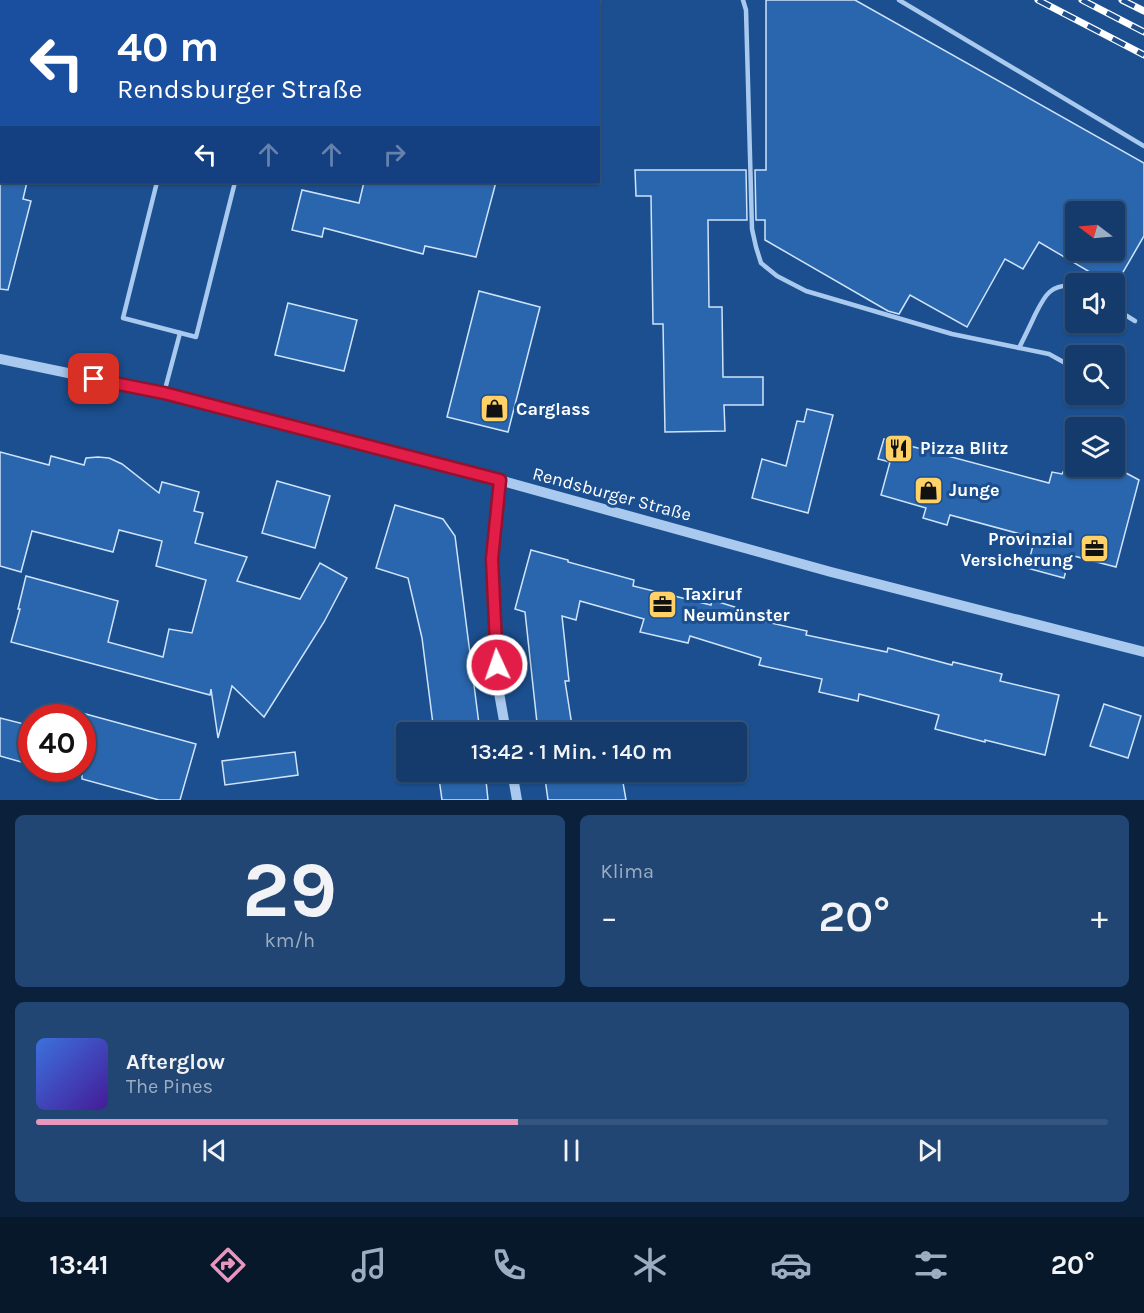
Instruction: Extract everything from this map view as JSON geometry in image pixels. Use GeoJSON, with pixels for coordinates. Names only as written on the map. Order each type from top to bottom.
{"type":"FeatureCollection","features":[{"type":"Feature","properties":{"kind":"street","name":"Rendsburger Straße"},"geometry":{"type":"LineString","coordinates":[[0,359],[164,393],[500,480],[831,572],[1144,652]]}},
{"type":"Feature","properties":{"kind":"street"},"geometry":{"type":"LineString","coordinates":[[500,480],[492,559],[498,687],[504,722]]}},
{"type":"Feature","properties":{"kind":"street"},"geometry":{"type":"LineString","coordinates":[[514,782],[517,800]]}},
{"type":"Feature","properties":{"kind":"lane"},"geometry":{"type":"LineString","coordinates":[[743,0],[746,10],[752,229],[761,263],[777,276],[806,291],[952,334],[1049,354],[1065,363]]}},
{"type":"Feature","properties":{"kind":"lane"},"geometry":{"type":"LineString","coordinates":[[899,0],[1144,147]]}},
{"type":"Feature","properties":{"kind":"lane"},"geometry":{"type":"LineString","coordinates":[[157,183],[123,318],[196,337],[235,183]]}},
{"type":"Feature","properties":{"kind":"lane"},"geometry":{"type":"LineString","coordinates":[[1019,348],[1045,296],[1054,288],[1065,285]]}},
{"type":"Feature","properties":{"kind":"lane"},"geometry":{"type":"LineString","coordinates":[[1125,315],[1135,321]]}},
{"type":"Feature","properties":{"kind":"lane"},"geometry":{"type":"LineString","coordinates":[[164,393],[180,333]]}},
{"type":"Feature","properties":{"kind":"building"},"geometry":{"type":"Polygon","coordinates":[[[766,0],[855,0],[1144,163],[1144,236],[1123,273],[1091,273],[1071,261],[1125,261],[1125,201],[1065,201],[1065,257],[1039,242],[1023,269],[1005,259],[967,327],[910,295],[899,314],[888,311],[765,240],[765,220],[756,220],[755,170],[766,170],[766,0]]]}},
{"type":"Feature","properties":{"kind":"building"},"geometry":{"type":"Polygon","coordinates":[[[635,170],[746,170],[747,220],[708,220],[709,307],[722,307],[723,377],[763,377],[763,405],[724,405],[725,431],[665,432],[663,324],[653,324],[651,196],[636,196],[635,170]]]}},
{"type":"Feature","properties":{"kind":"building"},"geometry":{"type":"Polygon","coordinates":[[[0,183],[27,183],[23,199],[31,201],[8,290],[0,289],[0,183]]]}},
{"type":"Feature","properties":{"kind":"building"},"geometry":{"type":"Polygon","coordinates":[[[364,183],[496,183],[476,257],[425,246],[423,254],[324,228],[322,237],[292,230],[302,190],[359,203],[364,183]]]}},
{"type":"Feature","properties":{"kind":"building"},"geometry":{"type":"Polygon","coordinates":[[[479,291],[540,307],[508,432],[447,417],[479,291]]]}},
{"type":"Feature","properties":{"kind":"building"},"geometry":{"type":"Polygon","coordinates":[[[288,303],[357,320],[344,371],[275,355],[288,303]]]}},
{"type":"Feature","properties":{"kind":"building"},"geometry":{"type":"Polygon","coordinates":[[[807,409],[833,415],[808,513],[752,498],[762,459],[786,466],[797,421],[804,422],[807,409]]]}},
{"type":"Feature","properties":{"kind":"building"},"geometry":{"type":"Polygon","coordinates":[[[884,439],[1049,483],[1052,472],[1062,474],[1065,468],[1065,477],[1125,477],[1125,472],[1139,480],[1116,567],[1070,555],[1064,578],[1027,568],[1035,538],[950,515],[947,525],[923,518],[926,508],[881,495],[890,462],[878,459],[884,439]]]}},
{"type":"Feature","properties":{"kind":"building"},"geometry":{"type":"Polygon","coordinates":[[[0,452],[49,465],[51,456],[84,465],[86,458],[109,458],[122,464],[159,493],[162,482],[199,492],[194,511],[203,513],[195,543],[247,557],[237,581],[300,599],[320,563],[347,578],[324,622],[264,717],[232,686],[218,738],[211,689],[210,695],[11,642],[26,576],[118,601],[108,642],[163,657],[169,629],[192,633],[206,580],[156,566],[162,541],[119,530],[113,552],[32,531],[21,572],[0,566],[0,452]]]}},
{"type":"Feature","properties":{"kind":"building"},"geometry":{"type":"Polygon","coordinates":[[[277,481],[330,496],[315,548],[262,533],[277,481]]]}},
{"type":"Feature","properties":{"kind":"building"},"geometry":{"type":"Polygon","coordinates":[[[395,505],[443,519],[455,536],[479,722],[433,722],[422,638],[408,578],[376,568],[395,505]]]}},
{"type":"Feature","properties":{"kind":"building"},"geometry":{"type":"Polygon","coordinates":[[[531,550],[634,580],[633,586],[711,605],[712,600],[751,612],[749,618],[807,631],[806,635],[887,652],[888,648],[952,665],[953,662],[1002,674],[1000,681],[1059,695],[1045,755],[935,729],[939,715],[859,694],[858,701],[819,692],[822,679],[759,665],[761,658],[690,636],[688,643],[640,632],[644,619],[580,601],[576,620],[562,616],[569,681],[565,681],[571,722],[537,722],[525,612],[515,609],[531,550]]]}},
{"type":"Feature","properties":{"kind":"building"},"geometry":{"type":"Polygon","coordinates":[[[1104,704],[1141,716],[1128,758],[1090,746],[1104,704]]]}},
{"type":"Feature","properties":{"kind":"building"},"geometry":{"type":"Polygon","coordinates":[[[96,717],[196,744],[180,800],[159,800],[93,782],[96,782],[96,717]]]}},
{"type":"Feature","properties":{"kind":"building"},"geometry":{"type":"Polygon","coordinates":[[[0,718],[18,722],[18,761],[0,756],[0,718]]]}},
{"type":"Feature","properties":{"kind":"building"},"geometry":{"type":"Polygon","coordinates":[[[295,752],[298,775],[225,785],[222,761],[295,752]]]}},
{"type":"Feature","properties":{"kind":"building"},"geometry":{"type":"Polygon","coordinates":[[[440,782],[486,782],[488,800],[442,800],[440,782]]]}},
{"type":"Feature","properties":{"kind":"building"},"geometry":{"type":"Polygon","coordinates":[[[546,782],[623,782],[626,800],[548,800],[546,782]]]}},
{"type":"Feature","properties":{"kind":"railway"},"geometry":{"type":"LineString","coordinates":[[1038,0],[1144,55]]}},
{"type":"Feature","properties":{"kind":"railway"},"geometry":{"type":"LineString","coordinates":[[1082,0],[1144,32]]}},
{"type":"Feature","properties":{"kind":"railway"},"geometry":{"type":"LineString","coordinates":[[1122,0],[1144,11]]}},
{"type":"Feature","properties":{"kind":"place","name":"Carglass"},"geometry":{"type":"Point","coordinates":[495,409]}},
{"type":"Feature","properties":{"kind":"place","name":"Pizza Blitz"},"geometry":{"type":"Point","coordinates":[899,448]}},
{"type":"Feature","properties":{"kind":"place","name":"Junge"},"geometry":{"type":"Point","coordinates":[928,490]}},
{"type":"Feature","properties":{"kind":"place","name":"Provinzial Versicherung"},"geometry":{"type":"Point","coordinates":[1094,549]}},
{"type":"Feature","properties":{"kind":"place","name":"Taxiruf Neumünster"},"geometry":{"type":"Point","coordinates":[662,604]}},
{"type":"Feature","properties":{"kind":"route"},"geometry":{"type":"LineString","coordinates":[[94,379],[164,393],[500,480],[492,559],[497,665]]}}]}
